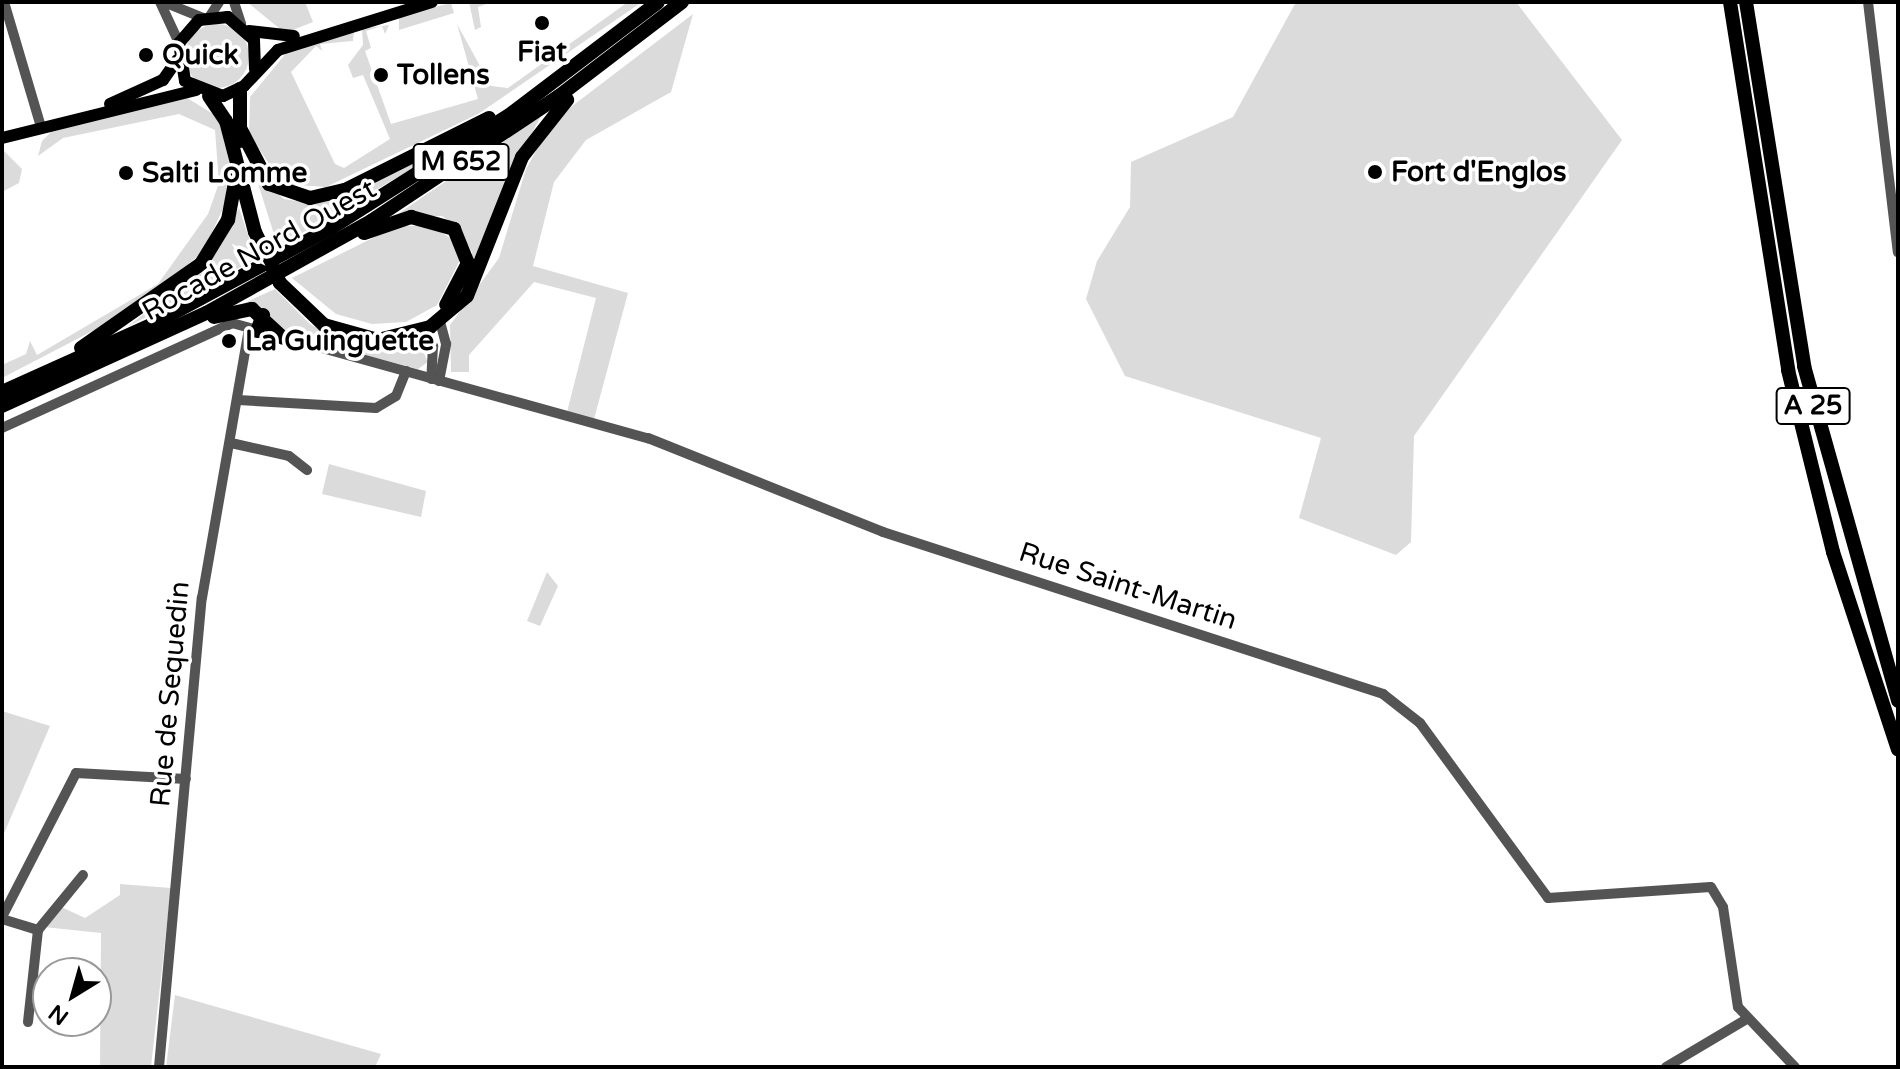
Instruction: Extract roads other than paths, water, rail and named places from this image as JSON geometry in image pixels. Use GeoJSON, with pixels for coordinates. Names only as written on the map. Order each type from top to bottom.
{"type":"FeatureCollection","features":[{"type":"Feature","properties":{"kind":"highway","name":"Rocade Nord Ouest"},"geometry":{"type":"LineString","coordinates":[[295,257],[573,69],[658,2]]}},
{"type":"Feature","properties":{"kind":"highway","name":"Rocade Nord Ouest"},"geometry":{"type":"LineString","coordinates":[[2,406],[49,386],[248,283],[429,184],[618,52],[682,2]]}},
{"type":"Feature","properties":{"kind":"highway","name":"A 25"},"geometry":{"type":"LineString","coordinates":[[1730,2],[1763,235],[1812,472],[1898,750]]}},
{"type":"Feature","properties":{"kind":"highway","name":"A 25"},"geometry":{"type":"LineString","coordinates":[[1746,2],[1807,381],[1898,701]]}},
{"type":"Feature","properties":{"kind":"highway"},"geometry":{"type":"LineString","coordinates":[[202,93],[226,121],[262,250],[304,311],[351,335],[440,322],[481,274],[534,136],[618,52]]}},
{"type":"Feature","properties":{"kind":"highway"},"geometry":{"type":"LineString","coordinates":[[237,119],[269,184],[295,197],[323,196],[462,133],[573,69]]}},
{"type":"Feature","properties":{"kind":"highway"},"geometry":{"type":"LineString","coordinates":[[240,89],[237,119],[264,231],[296,290],[354,327],[415,328],[453,299],[467,270],[464,243],[440,220],[388,223],[295,257]]}},
{"type":"Feature","properties":{"kind":"highway"},"geometry":{"type":"LineString","coordinates":[[32,380],[201,264],[228,220],[237,164]]}},
{"type":"Feature","properties":{"kind":"highway","name":"Rocade Nord Ouest"},"geometry":{"type":"LineString","coordinates":[[2,392],[248,283]]}},
{"type":"Feature","properties":{"kind":"highway"},"geometry":{"type":"LineString","coordinates":[[49,386],[227,312],[263,315],[283,338]]}},
{"type":"Feature","properties":{"kind":"highway"},"geometry":{"type":"LineString","coordinates":[[253,330],[263,315]]}},
{"type":"Feature","properties":{"kind":"main road"},"geometry":{"type":"LineString","coordinates":[[81,116],[162,81],[177,60],[179,43],[206,17],[283,40],[400,2]]}},
{"type":"Feature","properties":{"kind":"main road"},"geometry":{"type":"LineString","coordinates":[[2,138],[81,116],[202,93],[240,89],[255,69],[288,46],[432,2]]}},
{"type":"Feature","properties":{"kind":"main road"},"geometry":{"type":"LineString","coordinates":[[245,28],[255,69]]}},
{"type":"Feature","properties":{"kind":"main road"},"geometry":{"type":"LineString","coordinates":[[177,60],[202,93]]}},
{"type":"Feature","properties":{"kind":"street"},"geometry":{"type":"LineString","coordinates":[[4,2],[41,127]]}},
{"type":"Feature","properties":{"kind":"street"},"geometry":{"type":"LineString","coordinates":[[162,2],[206,17],[219,2]]}},
{"type":"Feature","properties":{"kind":"street"},"geometry":{"type":"LineString","coordinates":[[162,2],[179,43]]}},
{"type":"Feature","properties":{"kind":"street"},"geometry":{"type":"LineString","coordinates":[[234,2],[245,28]]}},
{"type":"Feature","properties":{"kind":"street"},"geometry":{"type":"LineString","coordinates":[[1868,2],[1879,127],[1898,252]]}},
{"type":"Feature","properties":{"kind":"street"},"geometry":{"type":"LineString","coordinates":[[435,380],[446,344],[440,322]]}},
{"type":"Feature","properties":{"kind":"street","name":"Rue Saint-Martin"},"geometry":{"type":"LineString","coordinates":[[2,428],[222,324],[253,330],[648,438],[868,527],[1390,697],[1420,723],[1548,898],[1711,887],[1722,902],[1731,981],[1745,1020],[1795,1067]]}},
{"type":"Feature","properties":{"kind":"street"},"geometry":{"type":"LineString","coordinates":[[415,328],[433,346],[435,380]]}},
{"type":"Feature","properties":{"kind":"street","name":"Rue de Sequedin"},"geometry":{"type":"LineString","coordinates":[[159,1067],[202,598],[253,330]]}},
{"type":"Feature","properties":{"kind":"street"},"geometry":{"type":"LineString","coordinates":[[238,400],[376,408],[396,396],[406,371]]}},
{"type":"Feature","properties":{"kind":"street"},"geometry":{"type":"LineString","coordinates":[[231,443],[289,456],[307,470]]}},
{"type":"Feature","properties":{"kind":"street"},"geometry":{"type":"LineString","coordinates":[[38,930],[2,918],[76,773],[186,779]]}},
{"type":"Feature","properties":{"kind":"street"},"geometry":{"type":"LineString","coordinates":[[28,1022],[38,930],[83,875]]}},
{"type":"Feature","properties":{"kind":"street"},"geometry":{"type":"LineString","coordinates":[[1666,1067],[1745,1020]]}},
{"type":"Feature","properties":{"kind":"place","name":"Fiat"},"geometry":{"type":"Point","coordinates":[542,23]}},
{"type":"Feature","properties":{"kind":"place","name":"Quick"},"geometry":{"type":"Point","coordinates":[146,55]}},
{"type":"Feature","properties":{"kind":"place","name":"Tollens"},"geometry":{"type":"Point","coordinates":[381,75]}},
{"type":"Feature","properties":{"kind":"place","name":"Fort d'Englos"},"geometry":{"type":"Point","coordinates":[1375,172]}},
{"type":"Feature","properties":{"kind":"place","name":"Salti Lomme"},"geometry":{"type":"Point","coordinates":[126,173]}},
{"type":"Feature","properties":{"kind":"place","name":"La Guinguette"},"geometry":{"type":"Point","coordinates":[229,341]}}]}
